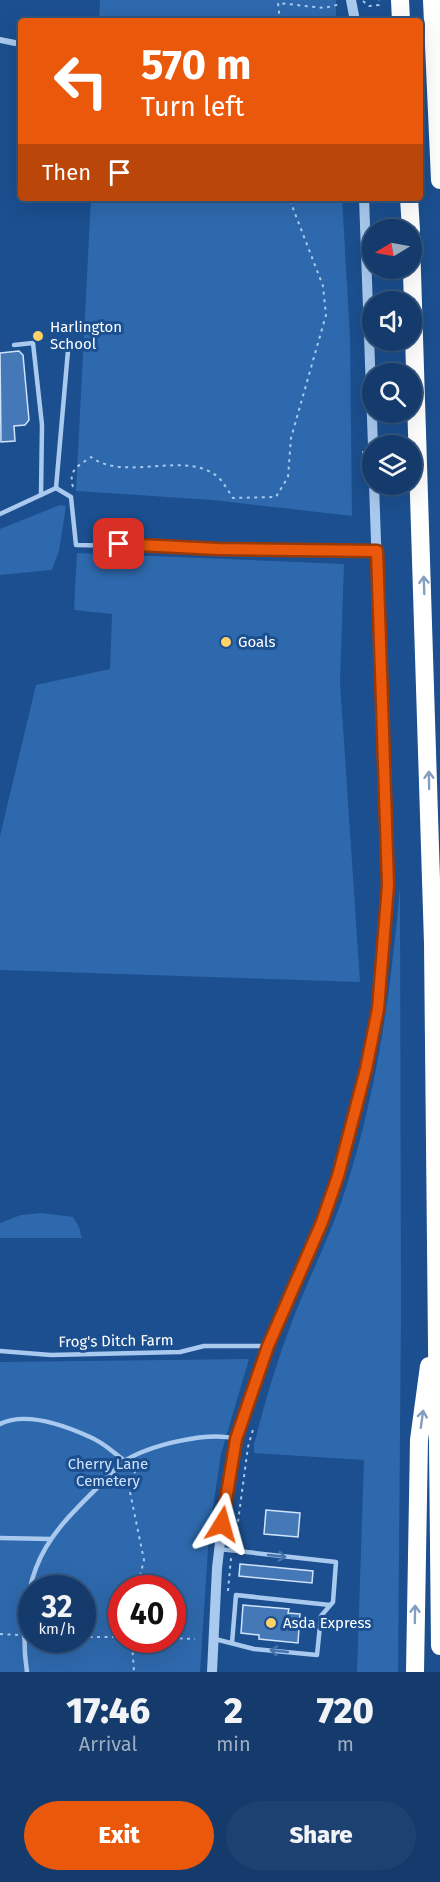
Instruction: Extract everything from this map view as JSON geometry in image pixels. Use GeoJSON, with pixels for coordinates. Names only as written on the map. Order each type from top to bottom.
{"type":"FeatureCollection","features":[{"type":"Feature","properties":{"kind":"highway"},"geometry":{"type":"LineString","coordinates":[[400,0],[401,18]]}},
{"type":"Feature","properties":{"kind":"highway"},"geometry":{"type":"LineString","coordinates":[[432,0],[440,180]]}},
{"type":"Feature","properties":{"kind":"highway"},"geometry":{"type":"LineString","coordinates":[[409,201],[410,219]]}},
{"type":"Feature","properties":{"kind":"highway"},"geometry":{"type":"LineString","coordinates":[[412,279],[426,641],[438,1299],[440,1646]]}},
{"type":"Feature","properties":{"kind":"highway"},"geometry":{"type":"LineString","coordinates":[[414,1672],[419,1440],[438,1299]]}},
{"type":"Feature","properties":{"kind":"street"},"geometry":{"type":"LineString","coordinates":[[347,1],[354,18]]}},
{"type":"Feature","properties":{"kind":"street"},"geometry":{"type":"LineString","coordinates":[[0,40],[15,44]]}},
{"type":"Feature","properties":{"kind":"street"},"geometry":{"type":"LineString","coordinates":[[364,201],[373,435]]}},
{"type":"Feature","properties":{"kind":"street"},"geometry":{"type":"LineString","coordinates":[[212,1672],[219,1549],[236,1439],[268,1346],[322,1222],[338,1176],[366,1069],[378,1009],[388,885],[374,495]]}},
{"type":"Feature","properties":{"kind":"lane"},"geometry":{"type":"LineString","coordinates":[[56,488],[69,339]]}},
{"type":"Feature","properties":{"kind":"lane"},"geometry":{"type":"LineString","coordinates":[[14,345],[33,343],[42,425],[40,495]]}},
{"type":"Feature","properties":{"kind":"lane"},"geometry":{"type":"LineString","coordinates":[[56,488],[71,497],[76,545],[377,551]]}},
{"type":"Feature","properties":{"kind":"lane"},"geometry":{"type":"LineString","coordinates":[[0,514],[56,488]]}},
{"type":"Feature","properties":{"kind":"lane","name":"Frog's Ditch Farm"},"geometry":{"type":"LineString","coordinates":[[0,1351],[51,1354],[180,1352],[192,1346],[268,1346]]}},
{"type":"Feature","properties":{"kind":"lane"},"geometry":{"type":"LineString","coordinates":[[0,1424],[16,1419],[48,1423],[92,1437],[125,1461]]}},
{"type":"Feature","properties":{"kind":"lane"},"geometry":{"type":"LineString","coordinates":[[27,1672],[25,1636],[28,1598],[36,1568],[51,1539],[67,1518],[125,1461],[138,1455],[217,1434],[236,1439]]}},
{"type":"Feature","properties":{"kind":"lane"},"geometry":{"type":"LineString","coordinates":[[0,1538],[51,1539]]}},
{"type":"Feature","properties":{"kind":"lane"},"geometry":{"type":"LineString","coordinates":[[213,1638],[254,1649],[317,1655],[321,1616],[333,1602],[336,1562],[219,1549]]}},
{"type":"Feature","properties":{"kind":"lane"},"geometry":{"type":"LineString","coordinates":[[232,1643],[236,1595],[330,1605]]}},
{"type":"Feature","properties":{"kind":"path"},"geometry":{"type":"LineString","coordinates":[[361,0],[369,6],[379,5],[379,0]]}},
{"type":"Feature","properties":{"kind":"path"},"geometry":{"type":"LineString","coordinates":[[280,18],[278,3],[324,8],[347,1]]}},
{"type":"Feature","properties":{"kind":"path"},"geometry":{"type":"LineString","coordinates":[[71,497],[73,487],[70,478],[73,470],[91,457],[101,464],[119,468],[196,467],[219,478],[233,498],[276,497],[288,477],[291,438],[326,315],[323,286],[290,201]]}},
{"type":"Feature","properties":{"kind":"path"},"geometry":{"type":"LineString","coordinates":[[237,1538],[248,1447],[256,1418]]}},
{"type":"Feature","properties":{"kind":"path"},"geometry":{"type":"LineString","coordinates":[[138,1455],[130,1492],[144,1560],[140,1575]]}},
{"type":"Feature","properties":{"kind":"path"},"geometry":{"type":"LineString","coordinates":[[186,1639],[195,1639]]}},
{"type":"Feature","properties":{"kind":"path"},"geometry":{"type":"LineString","coordinates":[[133,1653],[134,1672]]}},
{"type":"Feature","properties":{"kind":"green space"},"geometry":{"type":"Polygon","coordinates":[[[100,0],[336,0],[336,18],[99,18],[100,0]]]}},
{"type":"Feature","properties":{"kind":"green space"},"geometry":{"type":"Polygon","coordinates":[[[91,201],[342,201],[350,337],[352,516],[213,500],[76,491],[91,201]]]}},
{"type":"Feature","properties":{"kind":"green space"},"geometry":{"type":"Polygon","coordinates":[[[60,505],[66,506],[59,551],[52,570],[0,575],[0,529],[60,505]]]}},
{"type":"Feature","properties":{"kind":"green space"},"geometry":{"type":"Polygon","coordinates":[[[77,553],[344,564],[340,682],[360,982],[0,970],[0,836],[36,685],[110,669],[112,614],[74,610],[77,553]]]}},
{"type":"Feature","properties":{"kind":"green space"},"geometry":{"type":"Polygon","coordinates":[[[400,887],[401,1313],[398,1672],[357,1672],[364,1460],[254,1453],[254,1445],[283,1346],[345,1191],[366,1116],[387,1002],[400,887]]]}},
{"type":"Feature","properties":{"kind":"green space"},"geometry":{"type":"Polygon","coordinates":[[[42,1213],[73,1217],[82,1238],[0,1238],[0,1223],[21,1215],[42,1213]]]}},
{"type":"Feature","properties":{"kind":"green space","name":"Cherry Lane Cemetery"},"geometry":{"type":"Polygon","coordinates":[[[249,1359],[221,1454],[209,1534],[200,1672],[0,1672],[0,1362],[249,1359]]]}},
{"type":"Feature","properties":{"kind":"building"},"geometry":{"type":"Polygon","coordinates":[[[19,351],[23,355],[29,420],[25,425],[14,426],[15,441],[1,442],[0,353],[19,351]]]}},
{"type":"Feature","properties":{"kind":"building"},"geometry":{"type":"Polygon","coordinates":[[[266,1510],[300,1513],[298,1537],[264,1534],[266,1510]]]}},
{"type":"Feature","properties":{"kind":"building"},"geometry":{"type":"Polygon","coordinates":[[[240,1564],[313,1571],[312,1583],[239,1576],[240,1564]]]}},
{"type":"Feature","properties":{"kind":"building","name":"Asda Express"},"geometry":{"type":"Polygon","coordinates":[[[243,1605],[289,1609],[288,1613],[300,1614],[298,1643],[259,1639],[259,1635],[241,1633],[243,1605]]]}},
{"type":"Feature","properties":{"kind":"place","name":"Harlington School"},"geometry":{"type":"Point","coordinates":[38,336]}},
{"type":"Feature","properties":{"kind":"place","name":"Goals"},"geometry":{"type":"Point","coordinates":[226,642]}},
{"type":"Feature","properties":{"kind":"place","name":"Asda Express"},"geometry":{"type":"Point","coordinates":[271,1623]}},
{"type":"Feature","properties":{"kind":"route"},"geometry":{"type":"LineString","coordinates":[[119,544],[218,549],[377,551],[388,885],[378,1009],[366,1069],[338,1176],[322,1222],[268,1346],[236,1439],[222,1524]]}}]}
